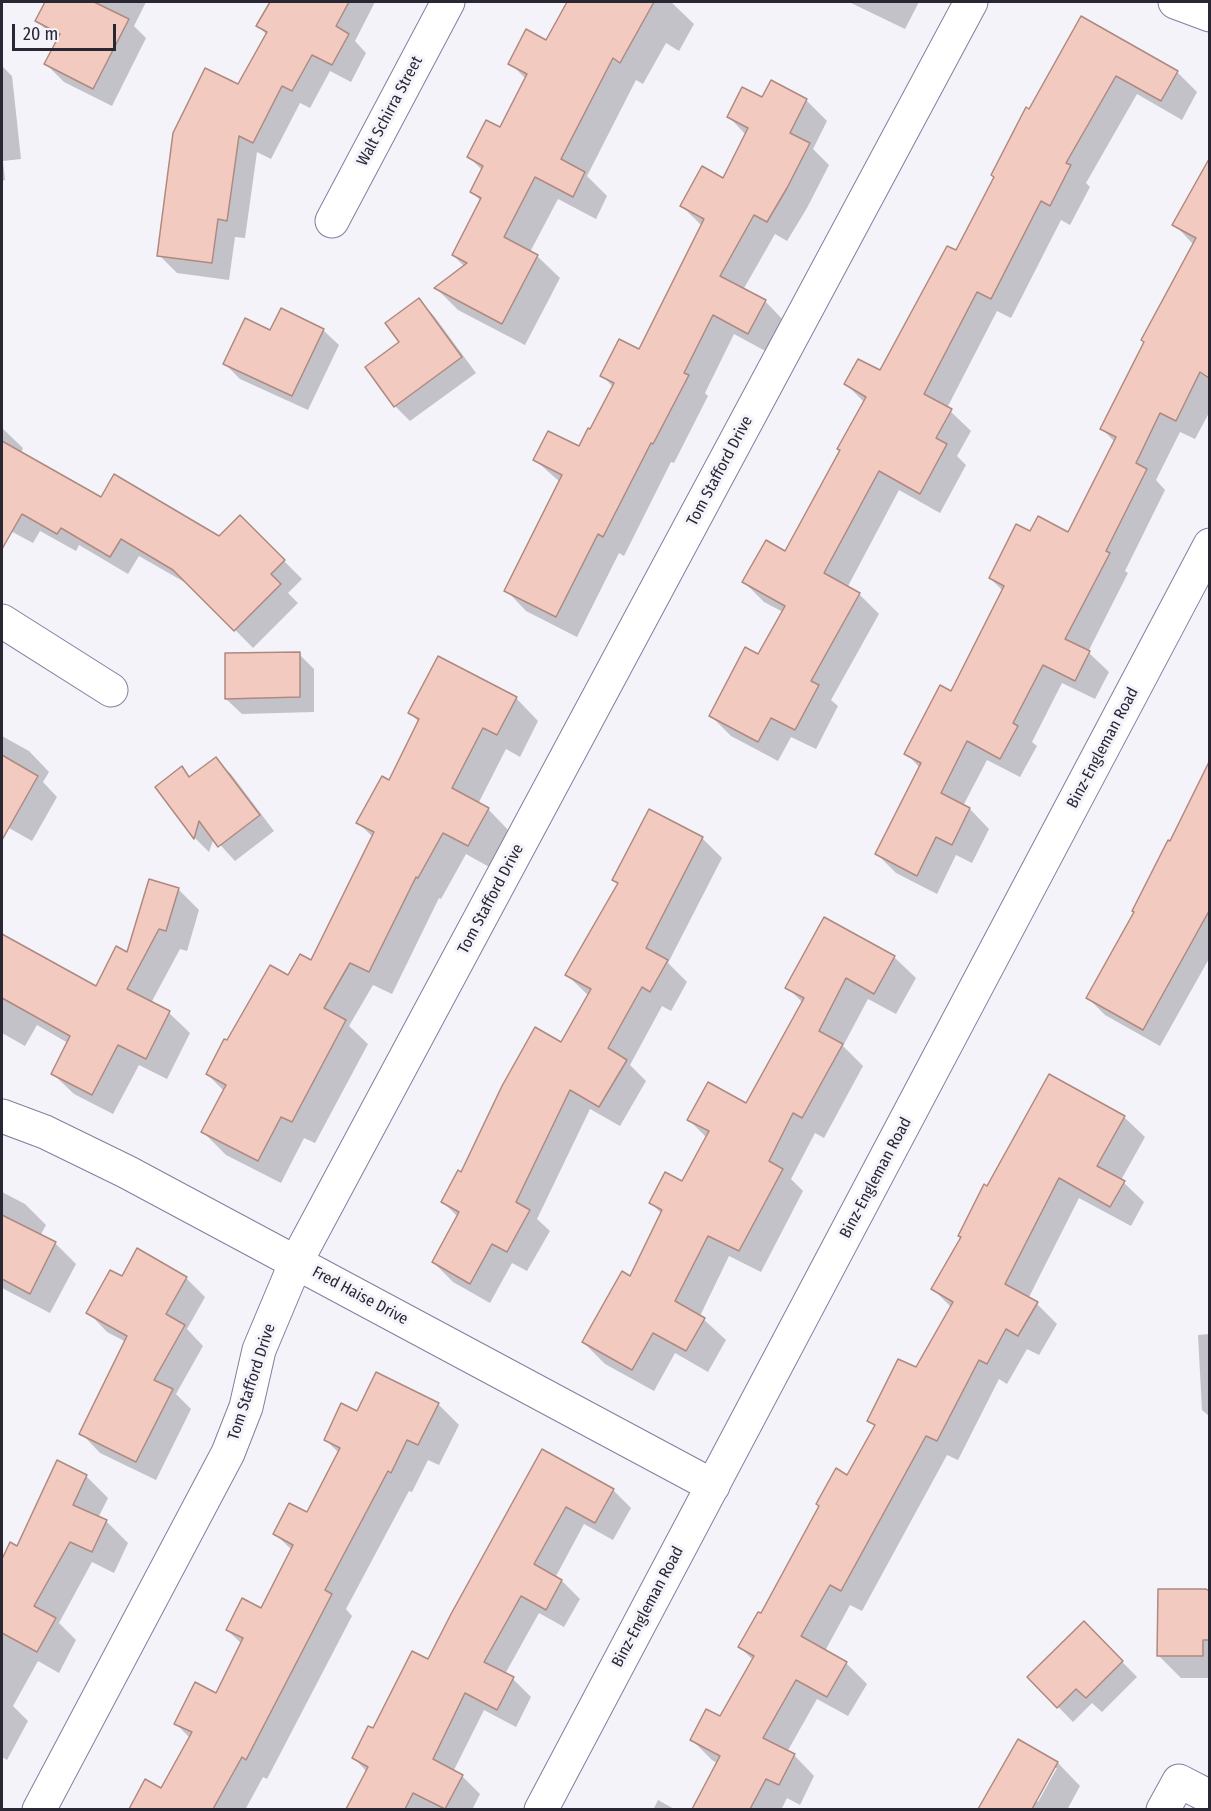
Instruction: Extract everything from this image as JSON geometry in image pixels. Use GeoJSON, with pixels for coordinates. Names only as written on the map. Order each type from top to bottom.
{"type":"FeatureCollection","features":[{"type":"Feature","properties":{"kind":"street","name":"Walt Schirra Street"},"geometry":{"type":"LineString","coordinates":[[332,221],[448,2]]}},
{"type":"Feature","properties":{"kind":"street","name":"Tom Stafford Drive"},"geometry":{"type":"LineString","coordinates":[[39,1809],[228,1453],[246,1407],[259,1350],[296,1262],[971,2]]}},
{"type":"Feature","properties":{"kind":"street"},"geometry":{"type":"LineString","coordinates":[[1175,2],[1209,15]]}},
{"type":"Feature","properties":{"kind":"street","name":"Binz-Engleman Road"},"geometry":{"type":"LineString","coordinates":[[541,1809],[1209,545]]}},
{"type":"Feature","properties":{"kind":"street"},"geometry":{"type":"LineString","coordinates":[[2,621],[111,690]]}},
{"type":"Feature","properties":{"kind":"street","name":"Fred Haise Drive"},"geometry":{"type":"LineString","coordinates":[[2,1116],[45,1132],[127,1172],[713,1486]]}},
{"type":"Feature","properties":{"kind":"street"},"geometry":{"type":"LineString","coordinates":[[1163,1809],[1179,1780],[1209,1797]]}},
{"type":"Feature","properties":{"kind":"building"},"geometry":{"type":"Polygon","coordinates":[[[45,2],[94,2],[129,19],[93,89],[44,64],[60,34],[35,21],[45,2]]]}},
{"type":"Feature","properties":{"kind":"building"},"geometry":{"type":"Polygon","coordinates":[[[270,2],[349,2],[336,26],[349,34],[332,65],[312,55],[292,91],[282,86],[253,143],[239,136],[227,221],[218,219],[212,263],[157,256],[173,133],[205,68],[238,84],[267,32],[256,26],[270,2]]]}},
{"type":"Feature","properties":{"kind":"building"},"geometry":{"type":"Polygon","coordinates":[[[567,2],[654,2],[620,63],[613,58],[561,159],[585,172],[573,197],[535,177],[504,237],[538,255],[502,324],[434,288],[467,263],[452,255],[481,198],[470,192],[483,166],[467,157],[486,120],[500,127],[527,74],[508,64],[526,29],[546,40],[567,2]]]}},
{"type":"Feature","properties":{"kind":"building"},"geometry":{"type":"Polygon","coordinates":[[[1081,16],[1178,71],[1161,101],[1116,76],[1066,163],[1071,165],[1050,206],[1041,201],[991,299],[977,292],[924,394],[952,409],[936,438],[947,444],[920,494],[879,471],[824,573],[860,593],[811,681],[819,685],[795,730],[771,718],[758,742],[709,716],[745,647],[758,654],[785,606],[742,582],[766,540],[785,551],[866,397],[844,384],[858,359],[880,370],[947,246],[956,250],[994,177],[991,175],[1026,107],[1029,109],[1081,16]]]}},
{"type":"Feature","properties":{"kind":"building"},"geometry":{"type":"Polygon","coordinates":[[[771,80],[807,99],[790,133],[810,143],[767,222],[754,215],[720,276],[766,300],[748,334],[713,315],[684,373],[689,375],[603,537],[598,534],[556,617],[504,591],[562,475],[533,460],[548,431],[579,446],[588,428],[590,429],[614,383],[600,376],[619,339],[639,349],[704,219],[680,206],[702,166],[723,178],[748,128],[727,117],[742,87],[762,97],[771,80]]]}},
{"type":"Feature","properties":{"kind":"building"},"geometry":{"type":"Polygon","coordinates":[[[1209,159],[1209,378],[1200,372],[1176,421],[1160,413],[1136,463],[1147,469],[1106,551],[1110,553],[1065,639],[1090,651],[1075,681],[1043,665],[1013,723],[1018,726],[1000,759],[967,741],[941,793],[970,808],[952,845],[936,837],[917,876],[875,854],[921,763],[904,754],[940,685],[951,691],[1004,586],[989,578],[1016,524],[1030,531],[1038,516],[1068,532],[1116,437],[1100,429],[1144,342],[1141,340],[1196,238],[1172,225],[1209,159]]]}},
{"type":"Feature","properties":{"kind":"building"},"geometry":{"type":"Polygon","coordinates":[[[419,298],[462,357],[394,407],[365,367],[399,342],[385,323],[419,298]]]}},
{"type":"Feature","properties":{"kind":"building"},"geometry":{"type":"Polygon","coordinates":[[[281,308],[324,329],[292,396],[223,364],[245,318],[270,330],[281,308]]]}},
{"type":"Feature","properties":{"kind":"building"},"geometry":{"type":"Polygon","coordinates":[[[2,441],[101,497],[114,474],[219,536],[240,515],[285,560],[271,574],[281,584],[234,631],[173,570],[121,539],[110,557],[61,528],[57,534],[22,514],[2,549],[2,441]]]}},
{"type":"Feature","properties":{"kind":"building"},"geometry":{"type":"Polygon","coordinates":[[[300,652],[300,697],[225,699],[225,653],[300,652]]]}},
{"type":"Feature","properties":{"kind":"building"},"geometry":{"type":"Polygon","coordinates":[[[438,656],[517,697],[497,735],[483,728],[452,788],[489,808],[468,846],[443,833],[418,878],[416,877],[369,972],[350,963],[324,1008],[346,1020],[292,1122],[281,1117],[258,1161],[201,1132],[226,1085],[206,1074],[224,1039],[227,1040],[270,965],[288,975],[300,954],[311,960],[374,832],[356,823],[382,776],[389,780],[419,719],[408,713],[438,656]]]}},
{"type":"Feature","properties":{"kind":"building"},"geometry":{"type":"Polygon","coordinates":[[[2,755],[38,776],[2,840],[2,755]]]}},
{"type":"Feature","properties":{"kind":"building"},"geometry":{"type":"Polygon","coordinates":[[[216,757],[260,815],[218,847],[199,821],[194,839],[155,787],[182,766],[189,777],[216,757]]]}},
{"type":"Feature","properties":{"kind":"building"},"geometry":{"type":"Polygon","coordinates":[[[1209,762],[1209,911],[1143,1030],[1086,998],[1134,912],[1132,911],[1209,762]]]}},
{"type":"Feature","properties":{"kind":"building"},"geometry":{"type":"Polygon","coordinates":[[[649,809],[703,837],[646,948],[668,960],[650,992],[642,987],[608,1048],[627,1060],[599,1107],[570,1090],[516,1202],[530,1210],[507,1252],[492,1244],[470,1284],[432,1262],[459,1212],[441,1202],[458,1170],[461,1172],[502,1086],[535,1027],[561,1042],[591,989],[565,975],[618,883],[612,880],[649,809]]]}},
{"type":"Feature","properties":{"kind":"building"},"geometry":{"type":"Polygon","coordinates":[[[149,879],[179,888],[166,931],[159,929],[127,989],[170,1011],[146,1059],[118,1045],[92,1095],[51,1074],[70,1036],[2,998],[2,934],[96,986],[116,946],[127,952],[149,879]]]}},
{"type":"Feature","properties":{"kind":"building"},"geometry":{"type":"Polygon","coordinates":[[[824,917],[895,956],[874,994],[846,978],[819,1031],[843,1044],[802,1118],[793,1113],[769,1161],[783,1169],[739,1251],[708,1236],[675,1301],[705,1318],[686,1351],[653,1333],[632,1370],[582,1342],[622,1271],[630,1276],[662,1210],[649,1203],[665,1172],[682,1181],[709,1131],[687,1120],[708,1082],[746,1103],[804,998],[785,988],[824,917]]]}},
{"type":"Feature","properties":{"kind":"building"},"geometry":{"type":"Polygon","coordinates":[[[1049,1074],[1125,1116],[1097,1166],[1125,1181],[1110,1207],[1059,1178],[1005,1284],[1038,1302],[1018,1336],[1006,1329],[987,1364],[979,1360],[937,1441],[926,1436],[841,1591],[830,1585],[801,1636],[847,1662],[827,1697],[796,1680],[763,1738],[795,1754],[779,1785],[766,1779],[750,1809],[692,1809],[720,1756],[690,1740],[706,1709],[720,1716],[754,1656],[738,1647],[758,1612],[761,1613],[819,1506],[816,1504],[836,1468],[847,1475],[875,1425],[867,1421],[898,1359],[916,1367],[953,1302],[931,1289],[961,1237],[958,1236],[984,1184],[987,1186],[1049,1074]]]}},
{"type":"Feature","properties":{"kind":"building"},"geometry":{"type":"Polygon","coordinates":[[[2,1215],[56,1242],[30,1294],[2,1279],[2,1215]]]}},
{"type":"Feature","properties":{"kind":"building"},"geometry":{"type":"Polygon","coordinates":[[[137,1248],[187,1277],[166,1314],[185,1325],[154,1380],[173,1389],[136,1462],[79,1434],[127,1336],[86,1313],[110,1270],[122,1276],[137,1248]]]}},
{"type":"Feature","properties":{"kind":"building"},"geometry":{"type":"Polygon","coordinates":[[[376,1372],[439,1403],[418,1445],[407,1440],[391,1473],[388,1471],[325,1590],[332,1594],[246,1760],[242,1757],[213,1809],[129,1809],[145,1779],[161,1788],[192,1732],[174,1724],[195,1682],[216,1693],[243,1638],[226,1630],[242,1598],[261,1608],[293,1545],[273,1534],[289,1503],[307,1512],[340,1448],[324,1440],[341,1403],[357,1411],[376,1372]]]}},
{"type":"Feature","properties":{"kind":"building"},"geometry":{"type":"Polygon","coordinates":[[[542,1449],[614,1489],[595,1523],[566,1507],[534,1564],[562,1580],[546,1610],[521,1596],[484,1662],[514,1677],[497,1710],[465,1693],[433,1759],[463,1775],[445,1809],[413,1793],[405,1809],[346,1809],[368,1767],[352,1758],[368,1726],[373,1728],[412,1651],[428,1659],[542,1449]]]}},
{"type":"Feature","properties":{"kind":"building"},"geometry":{"type":"Polygon","coordinates":[[[57,1460],[87,1475],[73,1505],[107,1520],[92,1552],[70,1542],[34,1606],[56,1618],[37,1652],[2,1633],[2,1559],[10,1542],[17,1546],[57,1460]]]}},
{"type":"Feature","properties":{"kind":"building"},"geometry":{"type":"Polygon","coordinates":[[[1158,1589],[1206,1589],[1209,1591],[1209,1640],[1203,1640],[1203,1656],[1157,1656],[1158,1589]]]}},
{"type":"Feature","properties":{"kind":"building"},"geometry":{"type":"Polygon","coordinates":[[[1084,1621],[1123,1661],[1086,1698],[1076,1689],[1057,1708],[1027,1677],[1084,1621]]]}},
{"type":"Feature","properties":{"kind":"building"},"geometry":{"type":"Polygon","coordinates":[[[1018,1739],[1058,1762],[1032,1809],[978,1809],[1018,1739]]]}}]}
